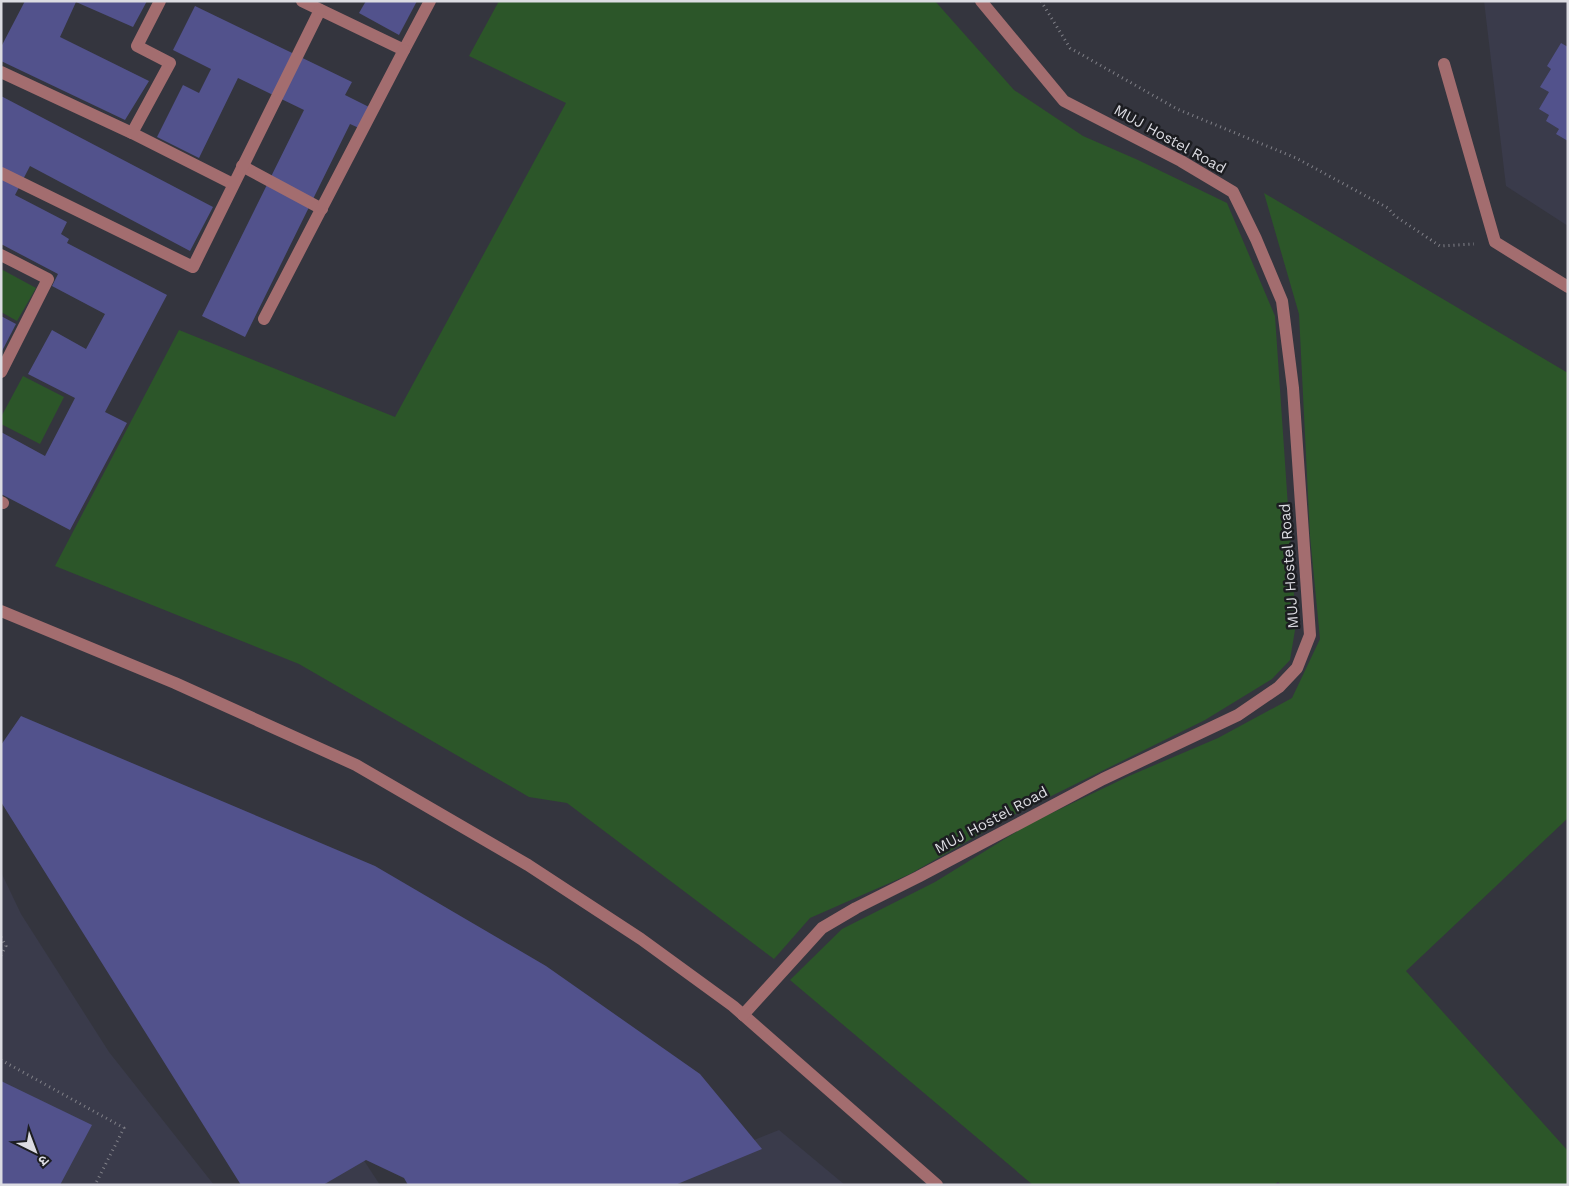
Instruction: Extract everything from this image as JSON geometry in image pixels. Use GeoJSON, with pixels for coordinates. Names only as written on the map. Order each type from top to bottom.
{"type":"FeatureCollection","features":[{"type":"Feature","properties":{"kind":"street"},"geometry":{"type":"LineString","coordinates":[[132,133],[170,63],[137,46],[160,1]]}},
{"type":"Feature","properties":{"kind":"street"},"geometry":{"type":"LineString","coordinates":[[302,1],[404,50]]}},
{"type":"Feature","properties":{"kind":"street"},"geometry":{"type":"LineString","coordinates":[[264,319],[430,1]]}},
{"type":"Feature","properties":{"kind":"street","name":"MUJ Hostel Road"},"geometry":{"type":"LineString","coordinates":[[743,1014],[822,928],[856,908],[1103,779],[1238,715],[1279,687],[1297,668],[1310,636],[1293,388],[1282,301],[1256,238],[1233,192],[1181,161],[1064,101],[980,1]]}},
{"type":"Feature","properties":{"kind":"street"},"geometry":{"type":"LineString","coordinates":[[1,173],[193,267],[320,10]]}},
{"type":"Feature","properties":{"kind":"street"},"geometry":{"type":"LineString","coordinates":[[1444,64],[1495,242],[1568,287]]}},
{"type":"Feature","properties":{"kind":"street"},"geometry":{"type":"LineString","coordinates":[[1,72],[132,133],[233,184]]}},
{"type":"Feature","properties":{"kind":"street"},"geometry":{"type":"LineString","coordinates":[[242,166],[322,209]]}},
{"type":"Feature","properties":{"kind":"street"},"geometry":{"type":"LineString","coordinates":[[1,255],[48,280],[1,372]]}},
{"type":"Feature","properties":{"kind":"street"},"geometry":{"type":"LineString","coordinates":[[1,611],[175,683],[356,765],[528,865],[641,939],[743,1014],[937,1185]]}},
{"type":"Feature","properties":{"kind":"path"},"geometry":{"type":"LineString","coordinates":[[1041,1],[1070,48],[1177,108],[1296,158],[1388,208],[1395,216],[1440,246],[1495,242]]}},
{"type":"Feature","properties":{"kind":"path"},"geometry":{"type":"LineString","coordinates":[[1,937],[6,946],[1,955]]}},
{"type":"Feature","properties":{"kind":"path"},"geometry":{"type":"LineString","coordinates":[[1,1060],[124,1128],[95,1185]]}},
{"type":"Feature","properties":{"kind":"shaded area"},"geometry":{"type":"Polygon","coordinates":[[[1484,1],[1568,1],[1568,226],[1506,186],[1484,1]]]}},
{"type":"Feature","properties":{"kind":"shaded area"},"geometry":{"type":"Polygon","coordinates":[[[1,872],[21,914],[109,1052],[214,1185],[1,1185],[1,872]]]}},
{"type":"Feature","properties":{"kind":"shaded area"},"geometry":{"type":"Polygon","coordinates":[[[779,1130],[845,1185],[642,1185],[779,1130]]]}},
{"type":"Feature","properties":{"kind":"shaded area"},"geometry":{"type":"Polygon","coordinates":[[[361,1156],[380,1185],[309,1185],[361,1156]]]}},
{"type":"Feature","properties":{"kind":"green space"},"geometry":{"type":"Polygon","coordinates":[[[499,1],[935,1],[1014,90],[1083,136],[1227,203],[1275,316],[1296,624],[1290,660],[1272,679],[1205,720],[1017,813],[910,874],[810,918],[774,959],[567,803],[529,797],[299,664],[55,566],[179,330],[395,417],[566,103],[469,56],[499,1]]]}},
{"type":"Feature","properties":{"kind":"green space"},"geometry":{"type":"Polygon","coordinates":[[[1264,193],[1568,373],[1568,818],[1406,971],[1568,1151],[1568,1185],[1281,1185],[1278,1182],[1274,1185],[1033,1185],[790,980],[842,929],[935,882],[1029,824],[1129,776],[1218,738],[1292,698],[1320,639],[1310,536],[1299,314],[1264,193]]]}},
{"type":"Feature","properties":{"kind":"green space"},"geometry":{"type":"Polygon","coordinates":[[[1,269],[36,288],[17,321],[1,312],[1,269]]]}},
{"type":"Feature","properties":{"kind":"green space"},"geometry":{"type":"Polygon","coordinates":[[[23,376],[64,397],[40,444],[1,424],[1,417],[23,376]]]}},
{"type":"Feature","properties":{"kind":"building"},"geometry":{"type":"Polygon","coordinates":[[[25,1],[147,1],[133,27],[76,2],[60,37],[149,81],[125,120],[1,61],[1,47],[25,1]]]}},
{"type":"Feature","properties":{"kind":"building"},"geometry":{"type":"Polygon","coordinates":[[[366,1],[417,1],[399,35],[359,13],[366,1]]]}},
{"type":"Feature","properties":{"kind":"building"},"geometry":{"type":"Polygon","coordinates":[[[195,6],[352,82],[345,95],[369,107],[359,128],[350,124],[245,337],[202,316],[304,110],[238,78],[199,158],[157,137],[183,85],[199,93],[211,69],[173,50],[195,6]]]}},
{"type":"Feature","properties":{"kind":"building"},"geometry":{"type":"Polygon","coordinates":[[[1561,43],[1568,47],[1568,141],[1556,134],[1559,129],[1546,121],[1549,115],[1539,109],[1549,92],[1540,87],[1551,69],[1547,66],[1561,43]]]}},
{"type":"Feature","properties":{"kind":"building"},"geometry":{"type":"Polygon","coordinates":[[[1,96],[213,207],[190,251],[30,166],[15,195],[67,222],[61,234],[69,239],[67,243],[167,295],[105,412],[127,423],[70,530],[1,494],[1,432],[45,456],[75,398],[28,374],[52,330],[86,349],[105,314],[52,286],[58,274],[1,244],[1,96]]]}},
{"type":"Feature","properties":{"kind":"building"},"geometry":{"type":"Polygon","coordinates":[[[1,316],[16,324],[1,353],[1,316]]]}},
{"type":"Feature","properties":{"kind":"building"},"geometry":{"type":"Polygon","coordinates":[[[21,716],[375,866],[546,966],[700,1074],[762,1149],[675,1185],[408,1185],[404,1178],[366,1160],[323,1185],[241,1185],[1,802],[1,745],[21,716]]]}},
{"type":"Feature","properties":{"kind":"building"},"geometry":{"type":"Polygon","coordinates":[[[1,1081],[92,1125],[60,1185],[1,1185],[1,1081]]]}}]}
